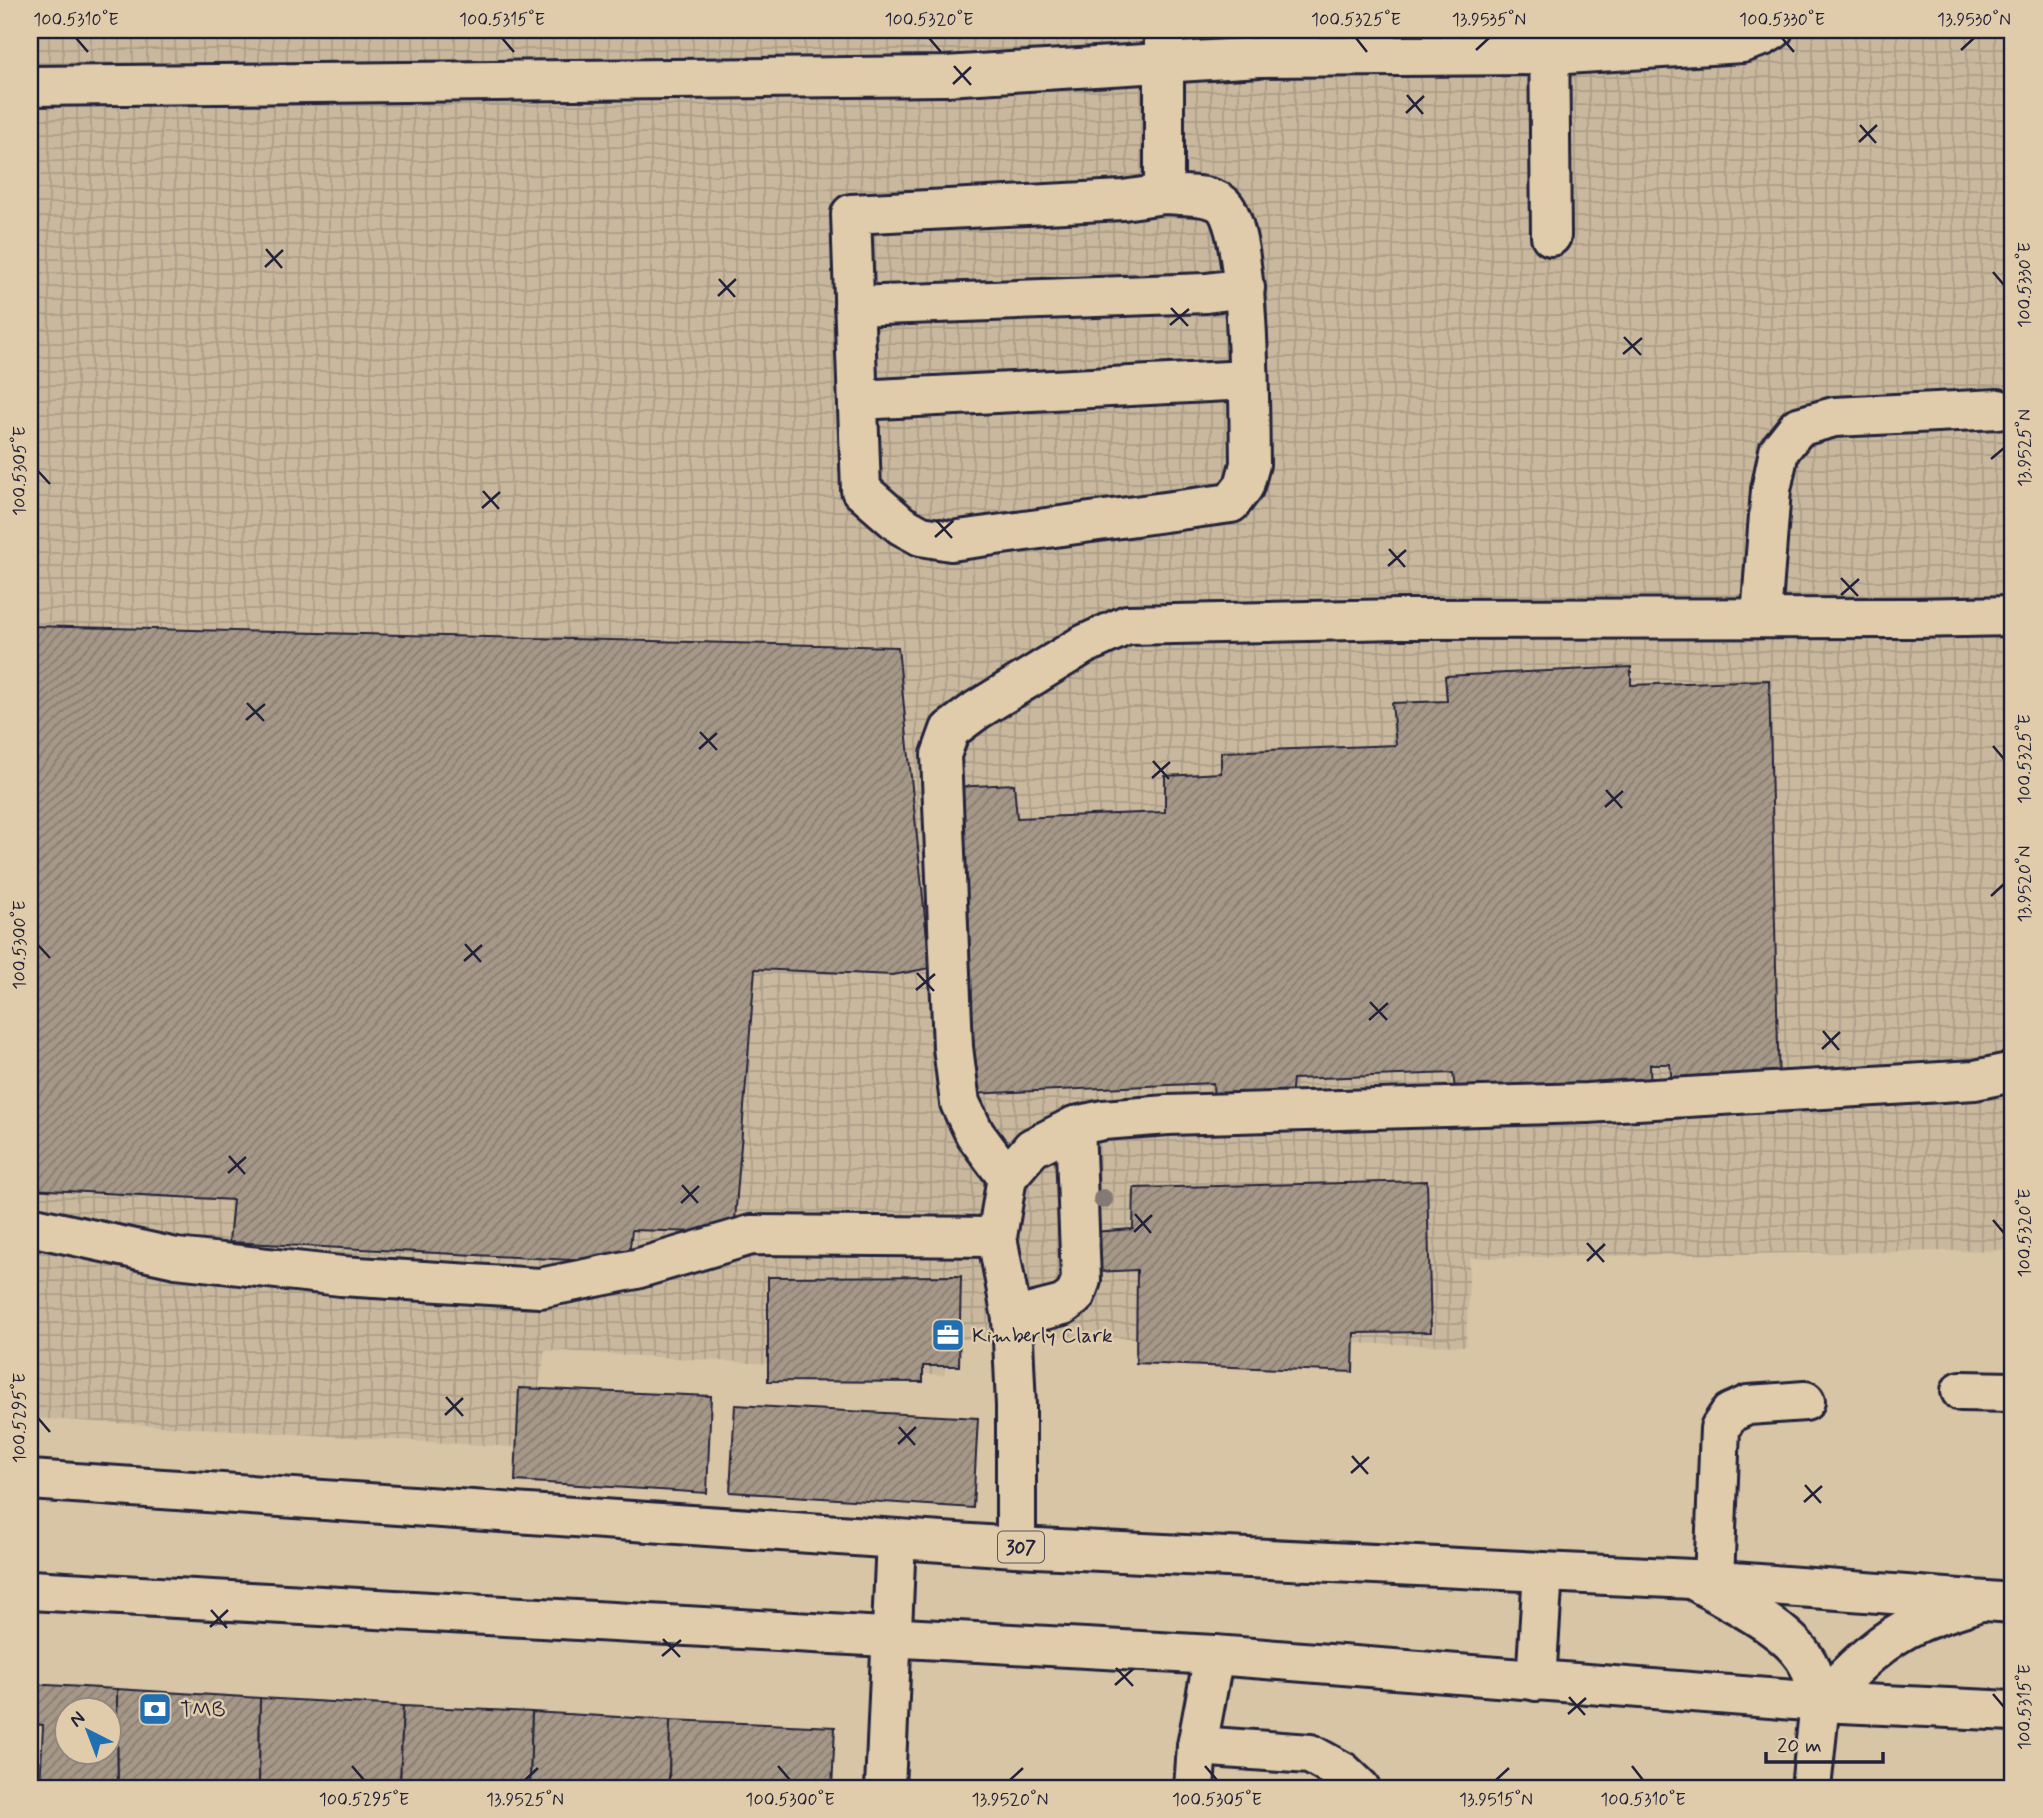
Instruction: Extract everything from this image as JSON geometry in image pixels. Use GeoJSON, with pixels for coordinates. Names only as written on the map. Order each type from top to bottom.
{"type":"FeatureCollection","features":[{"type":"Feature","properties":{"kind":"main road"},"geometry":{"type":"LineString","coordinates":[[30,86],[945,76],[1164,47],[1260,57],[1549,42],[1742,43],[1773,30]]}},
{"type":"Feature","properties":{"kind":"main road"},"geometry":{"type":"LineString","coordinates":[[1549,42],[1551,236]]}},
{"type":"Feature","properties":{"kind":"main road"},"geometry":{"type":"LineString","coordinates":[[1164,47],[1164,194]]}},
{"type":"Feature","properties":{"kind":"main road"},"geometry":{"type":"LineString","coordinates":[[1164,194],[1211,198],[1224,205],[1232,219],[1245,288],[1250,464],[1244,486],[1231,503],[951,541],[921,536],[901,525],[861,490],[850,214],[1124,200],[1164,194]]}},
{"type":"Feature","properties":{"kind":"main road"},"geometry":{"type":"LineString","coordinates":[[854,306],[1206,293],[1245,288]]}},
{"type":"Feature","properties":{"kind":"main road"},"geometry":{"type":"LineString","coordinates":[[858,400],[1248,380]]}},
{"type":"Feature","properties":{"kind":"main road"},"geometry":{"type":"LineString","coordinates":[[1761,617],[1770,490],[1779,451],[1798,427],[1834,416],[1998,409]]}},
{"type":"Feature","properties":{"kind":"main road"},"geometry":{"type":"LineString","coordinates":[[1007,1177],[975,1134],[960,1103],[953,1047],[941,755],[950,730],[977,710],[1083,645],[1127,625],[1400,619],[2013,616]]}},
{"type":"Feature","properties":{"kind":"main road"},"geometry":{"type":"LineString","coordinates":[[1016,1547],[1016,1406],[1012,1318],[997,1237],[1007,1177],[1032,1148],[1076,1126],[1103,1120],[1168,1115],[1587,1103],[1975,1080],[2013,1072]]}},
{"type":"Feature","properties":{"kind":"main road"},"geometry":{"type":"LineString","coordinates":[[1012,1318],[1063,1305],[1075,1296],[1082,1280],[1076,1126]]}},
{"type":"Feature","properties":{"kind":"main road"},"geometry":{"type":"LineString","coordinates":[[30,1226],[176,1258],[341,1276],[540,1288],[636,1269],[751,1235],[997,1237]]}},
{"type":"Feature","properties":{"kind":"main road"},"geometry":{"type":"LineString","coordinates":[[1961,1391],[2013,1392]]}},
{"type":"Feature","properties":{"kind":"main road"},"geometry":{"type":"LineString","coordinates":[[1805,1401],[1748,1405],[1730,1413],[1720,1428],[1703,1580],[1777,1630],[1796,1646],[1810,1666],[1820,1702],[1811,1788]]}},
{"type":"Feature","properties":{"kind":"main road","name":"307"},"geometry":{"type":"LineString","coordinates":[[30,1480],[1016,1547],[1703,1580],[1997,1602]]}},
{"type":"Feature","properties":{"kind":"main road"},"geometry":{"type":"LineString","coordinates":[[885,1788],[896,1539]]}},
{"type":"Feature","properties":{"kind":"main road"},"geometry":{"type":"LineString","coordinates":[[1536,1681],[1543,1572]]}},
{"type":"Feature","properties":{"kind":"main road"},"geometry":{"type":"LineString","coordinates":[[30,1590],[1214,1655],[1820,1702],[2013,1711]]}},
{"type":"Feature","properties":{"kind":"main road"},"geometry":{"type":"LineString","coordinates":[[1820,1702],[1883,1644],[1916,1624],[1997,1602]]}},
{"type":"Feature","properties":{"kind":"main road"},"geometry":{"type":"LineString","coordinates":[[1194,1788],[1197,1746],[1214,1655]]}},
{"type":"Feature","properties":{"kind":"main road"},"geometry":{"type":"LineString","coordinates":[[1197,1746],[1310,1754],[1343,1772],[1360,1788]]}},
{"type":"Feature","properties":{"kind":"shaded area"},"geometry":{"type":"Polygon","coordinates":[[[30,30],[2013,30],[2013,1250],[1470,1258],[1466,1346],[1054,1336],[947,1340],[944,1375],[545,1350],[529,1448],[30,1418],[30,30]]]}},
{"type":"Feature","properties":{"kind":"building"},"geometry":{"type":"Polygon","coordinates":[[[30,626],[898,647],[930,968],[893,975],[755,969],[734,1233],[632,1230],[628,1263],[229,1242],[233,1200],[30,1189],[30,626]]]}},
{"type":"Feature","properties":{"kind":"building"},"geometry":{"type":"Polygon","coordinates":[[[1631,667],[1631,685],[1769,680],[1779,1089],[1673,1094],[1670,1064],[1650,1064],[1651,1095],[1455,1089],[1453,1073],[1293,1079],[1291,1099],[1214,1102],[1213,1083],[970,1094],[955,787],[1014,784],[1017,818],[1165,812],[1165,776],[1221,773],[1221,752],[1396,745],[1392,703],[1447,701],[1445,676],[1631,667]]]}},
{"type":"Feature","properties":{"kind":"building"},"geometry":{"type":"Polygon","coordinates":[[[1427,1181],[1431,1332],[1354,1333],[1353,1372],[1136,1363],[1137,1270],[1095,1272],[1093,1232],[1133,1229],[1134,1188],[1427,1181]]]}},
{"type":"Feature","properties":{"kind":"building"},"geometry":{"type":"Polygon","coordinates":[[[961,1276],[959,1366],[923,1366],[923,1382],[768,1381],[768,1277],[961,1276]]]}},
{"type":"Feature","properties":{"kind":"building"},"geometry":{"type":"Polygon","coordinates":[[[519,1388],[711,1396],[707,1493],[515,1481],[519,1388]]]}},
{"type":"Feature","properties":{"kind":"building"},"geometry":{"type":"Polygon","coordinates":[[[735,1405],[978,1418],[973,1508],[730,1492],[735,1405]]]}},
{"type":"Feature","properties":{"kind":"building"},"geometry":{"type":"Polygon","coordinates":[[[30,1684],[117,1689],[117,1696],[52,1696],[52,1766],[118,1766],[118,1788],[40,1788],[43,1725],[30,1724],[30,1684]]]}},
{"type":"Feature","properties":{"kind":"building"},"geometry":{"type":"Polygon","coordinates":[[[117,1689],[260,1698],[259,1788],[118,1788],[118,1766],[122,1766],[122,1696],[117,1696],[117,1689]]]}},
{"type":"Feature","properties":{"kind":"building"},"geometry":{"type":"Polygon","coordinates":[[[260,1698],[403,1706],[400,1788],[259,1788],[260,1698]]]}},
{"type":"Feature","properties":{"kind":"building"},"geometry":{"type":"Polygon","coordinates":[[[403,1706],[532,1712],[530,1788],[400,1788],[403,1706]]]}},
{"type":"Feature","properties":{"kind":"building"},"geometry":{"type":"Polygon","coordinates":[[[532,1712],[670,1720],[669,1788],[530,1788],[532,1712]]]}},
{"type":"Feature","properties":{"kind":"building"},"geometry":{"type":"Polygon","coordinates":[[[670,1720],[835,1727],[832,1788],[669,1788],[670,1720]]]}},
{"type":"Feature","properties":{"kind":"place","name":"Kimberly Clark"},"geometry":{"type":"Point","coordinates":[948,1335]}},
{"type":"Feature","properties":{"kind":"place","name":"TMB"},"geometry":{"type":"Point","coordinates":[155,1709]}}]}
